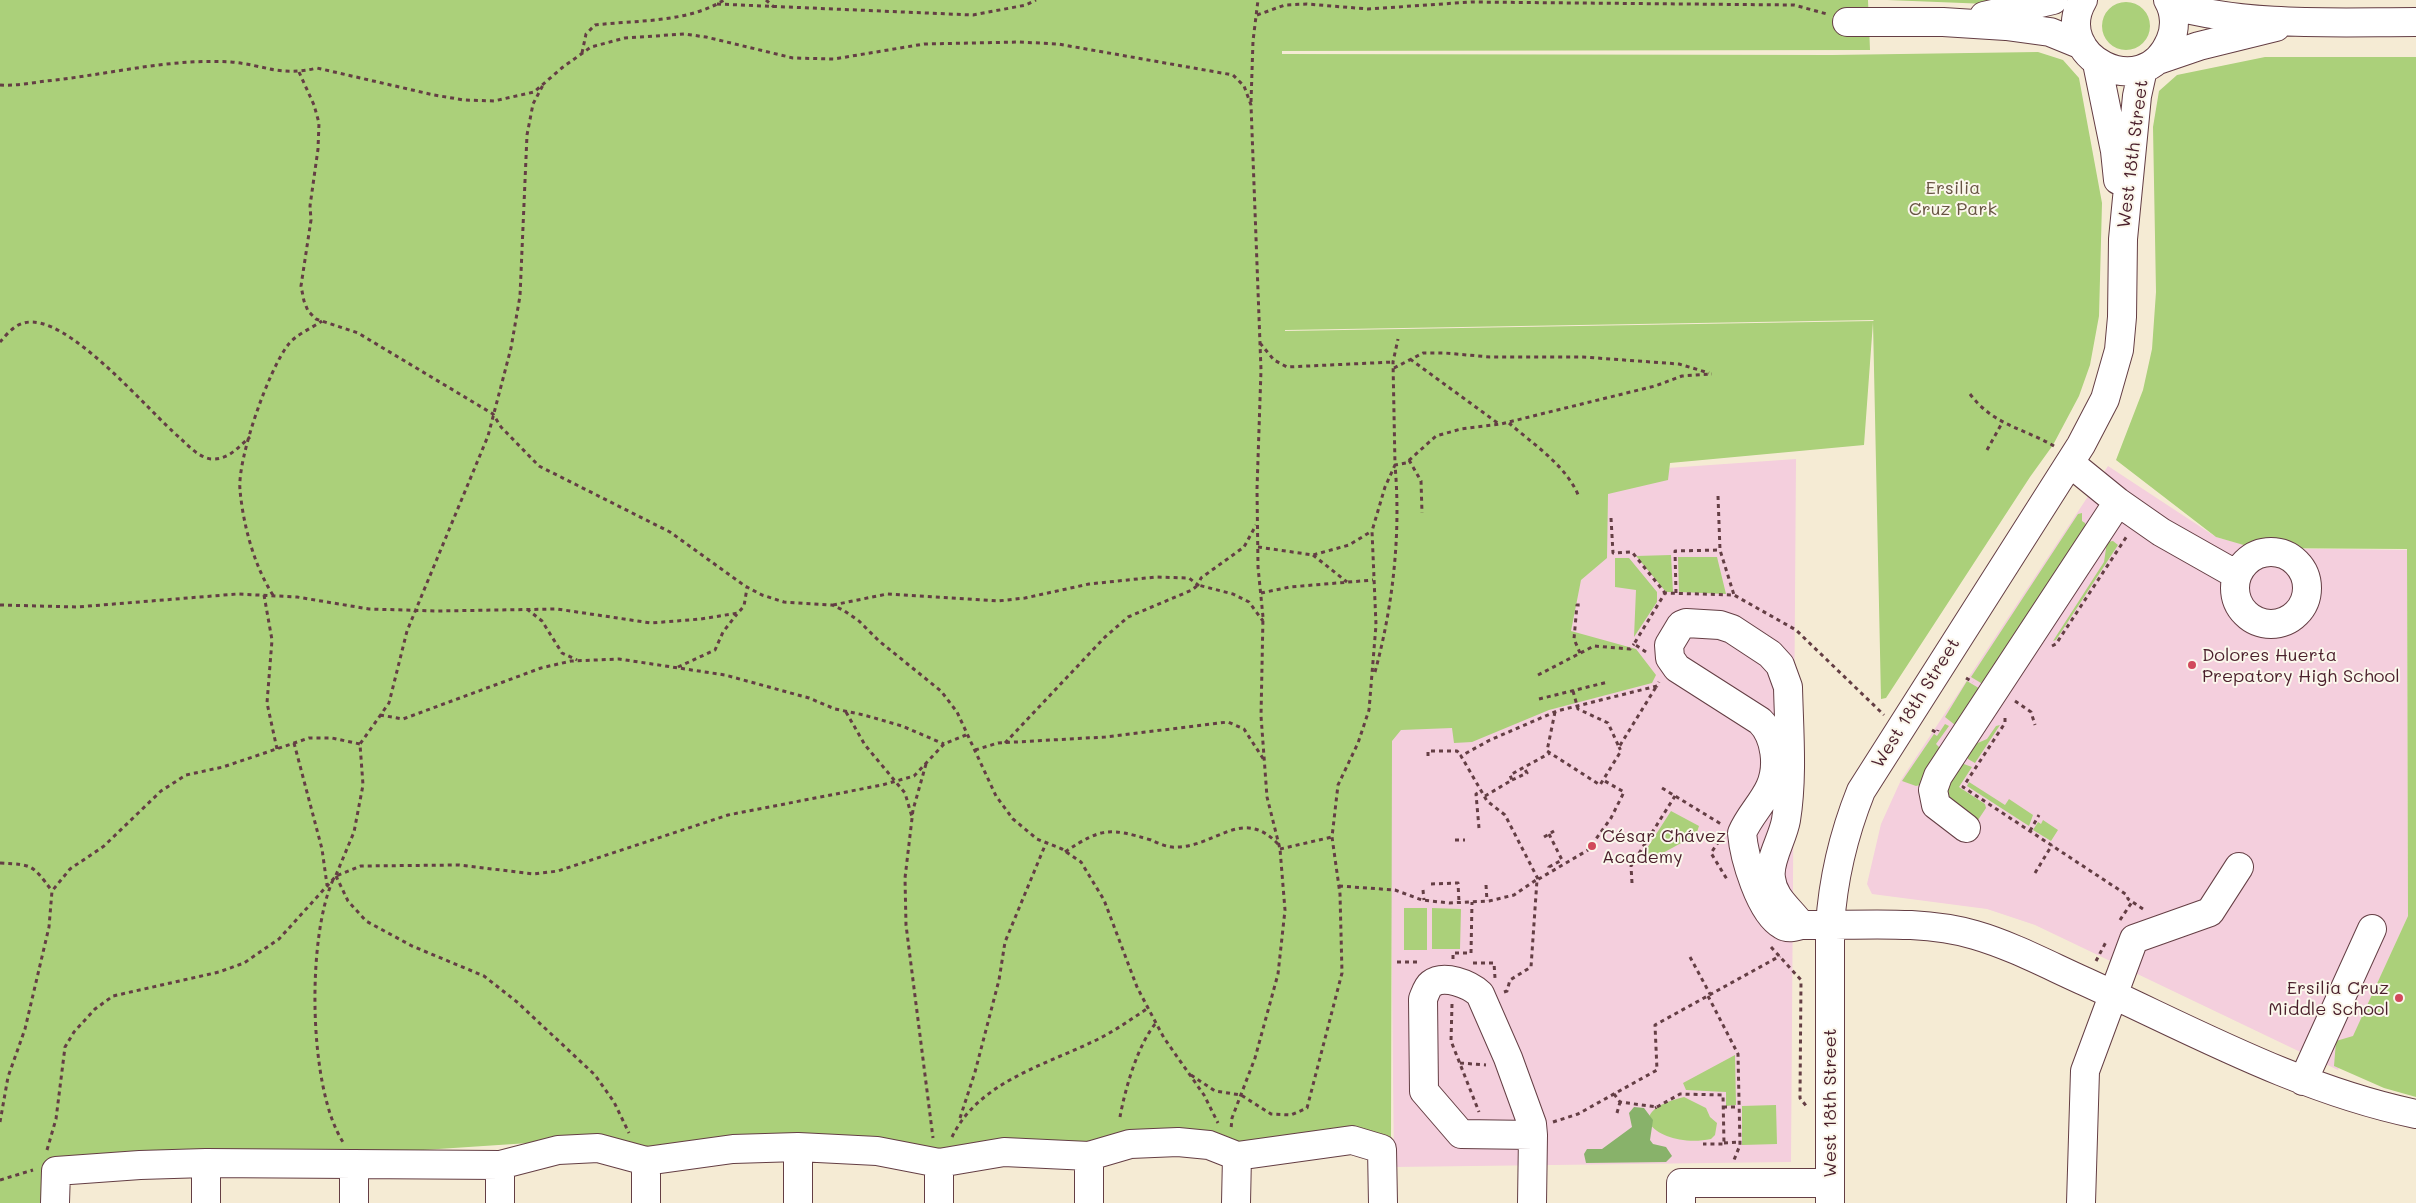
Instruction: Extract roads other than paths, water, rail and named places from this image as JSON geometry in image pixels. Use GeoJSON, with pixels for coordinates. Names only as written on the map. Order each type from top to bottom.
{"type":"FeatureCollection","features":[{"type":"Feature","properties":{"kind":"street"},"geometry":{"type":"LineString","coordinates":[[1943,22],[1999,13],[2053,0]]}},
{"type":"Feature","properties":{"kind":"street","name":"West 18th Street"},"geometry":{"type":"LineString","coordinates":[[2083,0],[2077,18],[2090,54],[2115,151],[2123,239]]}},
{"type":"Feature","properties":{"kind":"street"},"geometry":{"type":"LineString","coordinates":[[2170,2],[2200,13],[2294,22],[2416,22]]}},
{"type":"Feature","properties":{"kind":"street","name":"West 18th Street"},"geometry":{"type":"LineString","coordinates":[[1830,1193],[1830,926],[1832,890],[1839,854],[1861,791],[2070,463],[2097,415],[2114,374],[2122,326],[2123,239],[2137,96],[2150,65],[2167,50],[2173,34],[2174,19],[2170,2]]}},
{"type":"Feature","properties":{"kind":"street"},"geometry":{"type":"LineString","coordinates":[[1847,22],[1943,22],[2006,26],[2050,32],[2090,54],[2109,69],[2125,72],[2150,65],[2199,46],[2294,22]]}},
{"type":"Feature","properties":{"kind":"street"},"geometry":{"type":"LineString","coordinates":[[2070,463],[2118,502],[2161,532],[2237,575]]}},
{"type":"Feature","properties":{"kind":"street"},"geometry":{"type":"LineString","coordinates":[[1966,828],[1936,805],[1933,790],[1938,776],[2118,502]]}},
{"type":"Feature","properties":{"kind":"street"},"geometry":{"type":"LineString","coordinates":[[1801,925],[1796,917],[1784,908],[1773,888],[1770,872],[1786,819],[1789,769],[1788,686],[1785,675],[1770,654],[1732,629],[1720,625],[1686,623],[1681,625],[1669,645],[1673,664],[1760,721],[1767,728],[1772,739],[1774,750],[1770,787],[1744,829],[1742,838],[1753,880],[1773,918],[1781,925],[1789,928],[1801,925],[1901,925],[1974,934],[2026,955],[2303,1082],[2374,1106],[2416,1114]]}},
{"type":"Feature","properties":{"kind":"street"},"geometry":{"type":"LineString","coordinates":[[2081,1203],[2085,1071],[2134,939],[2210,912],[2239,867]]}},
{"type":"Feature","properties":{"kind":"street"},"geometry":{"type":"LineString","coordinates":[[2303,1082],[2372,929]]}},
{"type":"Feature","properties":{"kind":"street"},"geometry":{"type":"LineString","coordinates":[[1532,1130],[1461,1134],[1424,1091],[1423,999],[1428,986],[1437,981],[1453,981],[1473,988],[1480,994],[1508,1058],[1532,1130],[1532,1203]]}},
{"type":"Feature","properties":{"kind":"street"},"geometry":{"type":"LineString","coordinates":[[55,1203],[46,1165],[206,1163],[354,1166],[500,1165],[558,1150],[598,1148],[646,1161],[733,1149],[798,1147],[877,1151],[939,1163],[1004,1152],[1089,1156],[1130,1144],[1178,1142],[1210,1145],[1237,1156],[1352,1140],[1382,1149],[1383,1203]]}},
{"type":"Feature","properties":{"kind":"street"},"geometry":{"type":"LineString","coordinates":[[798,1147],[798,1203]]}},
{"type":"Feature","properties":{"kind":"street"},"geometry":{"type":"LineString","coordinates":[[1089,1156],[1089,1203]]}},
{"type":"Feature","properties":{"kind":"street"},"geometry":{"type":"LineString","coordinates":[[1236,1203],[1237,1156]]}},
{"type":"Feature","properties":{"kind":"street"},"geometry":{"type":"LineString","coordinates":[[646,1161],[646,1203]]}},
{"type":"Feature","properties":{"kind":"street"},"geometry":{"type":"LineString","coordinates":[[206,1163],[206,1203]]}},
{"type":"Feature","properties":{"kind":"street"},"geometry":{"type":"LineString","coordinates":[[939,1163],[940,1203]]}},
{"type":"Feature","properties":{"kind":"street"},"geometry":{"type":"LineString","coordinates":[[500,1165],[500,1203]]}},
{"type":"Feature","properties":{"kind":"street"},"geometry":{"type":"LineString","coordinates":[[354,1166],[354,1203]]}},
{"type":"Feature","properties":{"kind":"street"},"geometry":{"type":"LineString","coordinates":[[1681,1203],[1681,1184],[1830,1193]]}},
{"type":"Feature","properties":{"kind":"place","name":"Dolores Huerta Prepatory High School"},"geometry":{"type":"Point","coordinates":[2192,665]}},
{"type":"Feature","properties":{"kind":"place","name":"César Chávez Academy"},"geometry":{"type":"Point","coordinates":[1592,846]}},
{"type":"Feature","properties":{"kind":"place","name":"Ersilia Cruz Middle School"},"geometry":{"type":"Point","coordinates":[2399,998]}},
{"type":"Feature","properties":{"kind":"park label","name":"Ersilia Cruz Park"},"geometry":{"type":"Point","coordinates":[1953,198]}}]}
